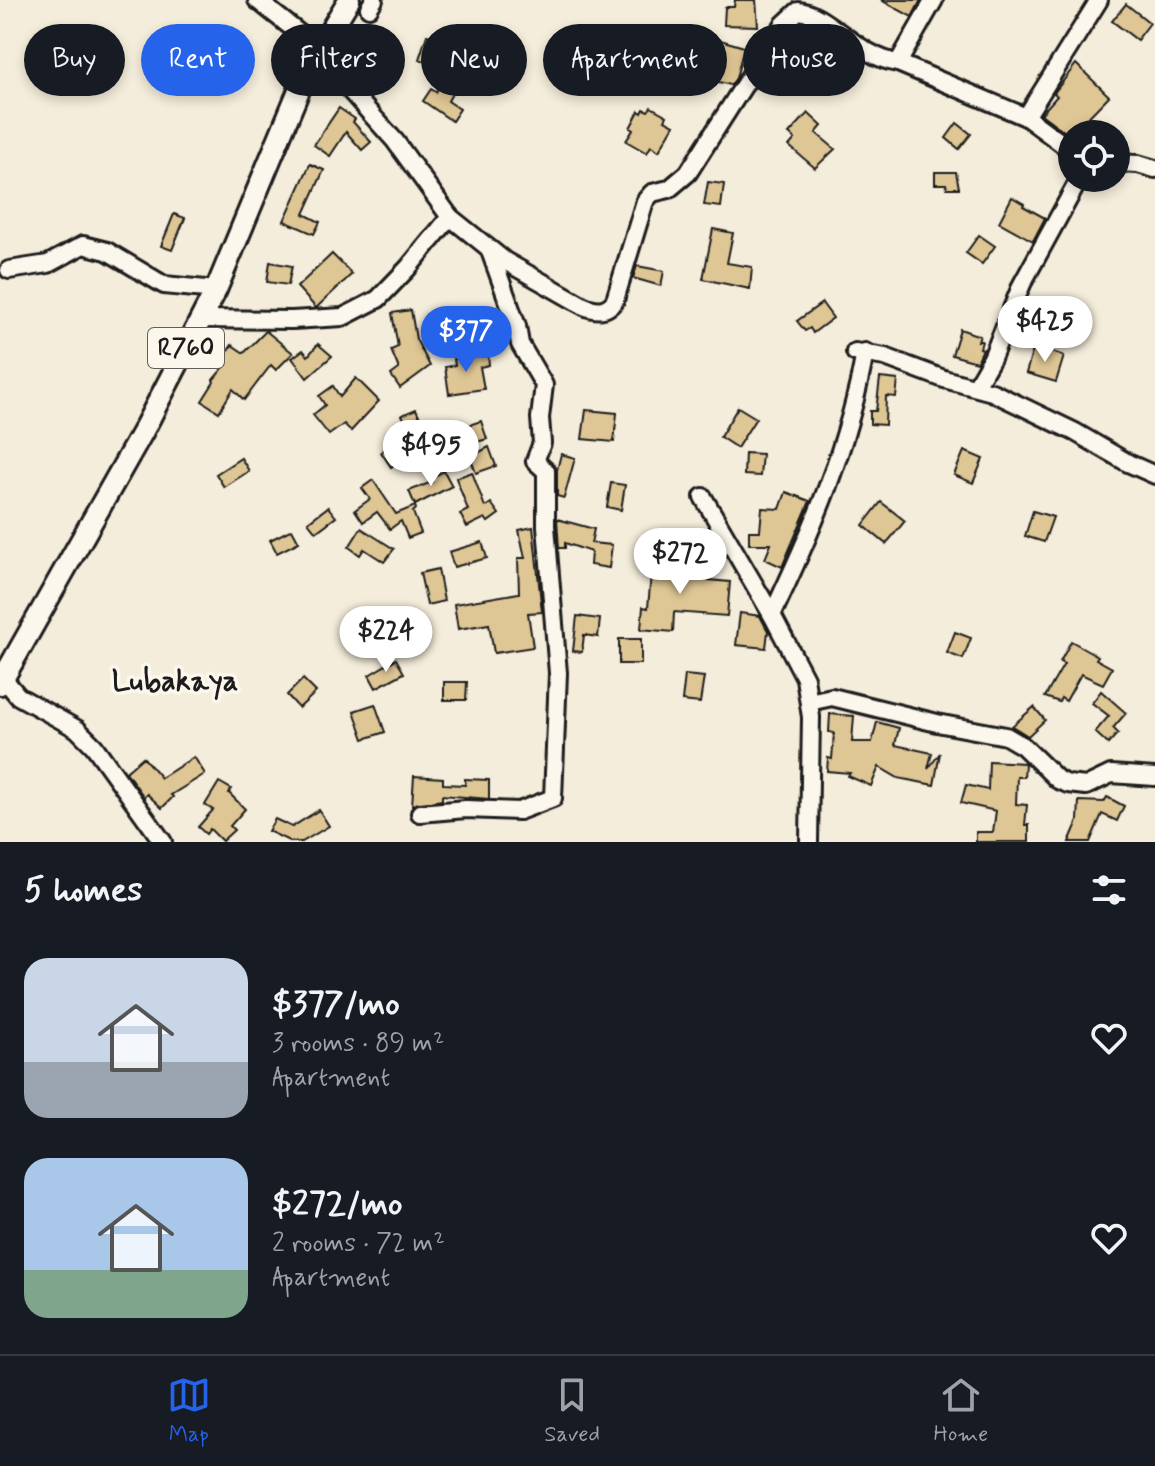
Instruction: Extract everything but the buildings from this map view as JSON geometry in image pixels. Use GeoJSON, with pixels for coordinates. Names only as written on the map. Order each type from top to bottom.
{"type":"FeatureCollection","features":[{"type":"Feature","properties":{"kind":"main road","name":"R760"},"geometry":{"type":"LineString","coordinates":[[337,24],[349,0]]}},
{"type":"Feature","properties":{"kind":"main road","name":"R760"},"geometry":{"type":"LineString","coordinates":[[2,682],[143,431],[216,290],[303,96]]}},
{"type":"Feature","properties":{"kind":"street"},"geometry":{"type":"LineString","coordinates":[[257,0],[281,24]]}},
{"type":"Feature","properties":{"kind":"street"},"geometry":{"type":"LineString","coordinates":[[898,63],[934,0]]}},
{"type":"Feature","properties":{"kind":"street"},"geometry":{"type":"LineString","coordinates":[[1026,117],[1099,0]]}},
{"type":"Feature","properties":{"kind":"street"},"geometry":{"type":"LineString","coordinates":[[355,96],[395,141],[450,217],[490,251],[584,306],[599,310],[608,307],[618,291],[645,201],[652,193],[669,189],[688,173],[784,24],[800,6],[871,56],[898,63],[1026,117],[1058,141]]}},
{"type":"Feature","properties":{"kind":"street"},"geometry":{"type":"LineString","coordinates":[[1130,164],[1155,169]]}},
{"type":"Feature","properties":{"kind":"street"},"geometry":{"type":"LineString","coordinates":[[976,386],[992,358],[1022,284],[1072,192]]}},
{"type":"Feature","properties":{"kind":"street"},"geometry":{"type":"LineString","coordinates":[[201,319],[343,317],[378,299],[450,217]]}},
{"type":"Feature","properties":{"kind":"street"},"geometry":{"type":"LineString","coordinates":[[9,270],[48,264],[83,245],[107,251],[164,285],[216,290]]}},
{"type":"Feature","properties":{"kind":"street"},"geometry":{"type":"LineString","coordinates":[[420,813],[466,809],[519,811],[553,798],[556,623],[546,526],[546,471],[535,461],[542,443],[540,418],[544,385],[520,344],[517,326],[490,251]]}},
{"type":"Feature","properties":{"kind":"street"},"geometry":{"type":"LineString","coordinates":[[772,615],[803,550],[832,477],[859,388],[860,352],[899,361],[1018,402],[1155,475]]}},
{"type":"Feature","properties":{"kind":"street"},"geometry":{"type":"LineString","coordinates":[[703,497],[805,678],[809,702],[809,842]]}},
{"type":"Feature","properties":{"kind":"street"},"geometry":{"type":"LineString","coordinates":[[2,682],[18,696],[77,729],[94,746],[163,842]]}},
{"type":"Feature","properties":{"kind":"street"},"geometry":{"type":"LineString","coordinates":[[809,702],[832,697],[937,723],[1006,736],[1030,752],[1058,780],[1068,784],[1086,786],[1111,774],[1155,777]]}},
{"type":"Feature","properties":{"kind":"district","name":"Lubakaya"},"geometry":{"type":"Point","coordinates":[175,681]}}]}
